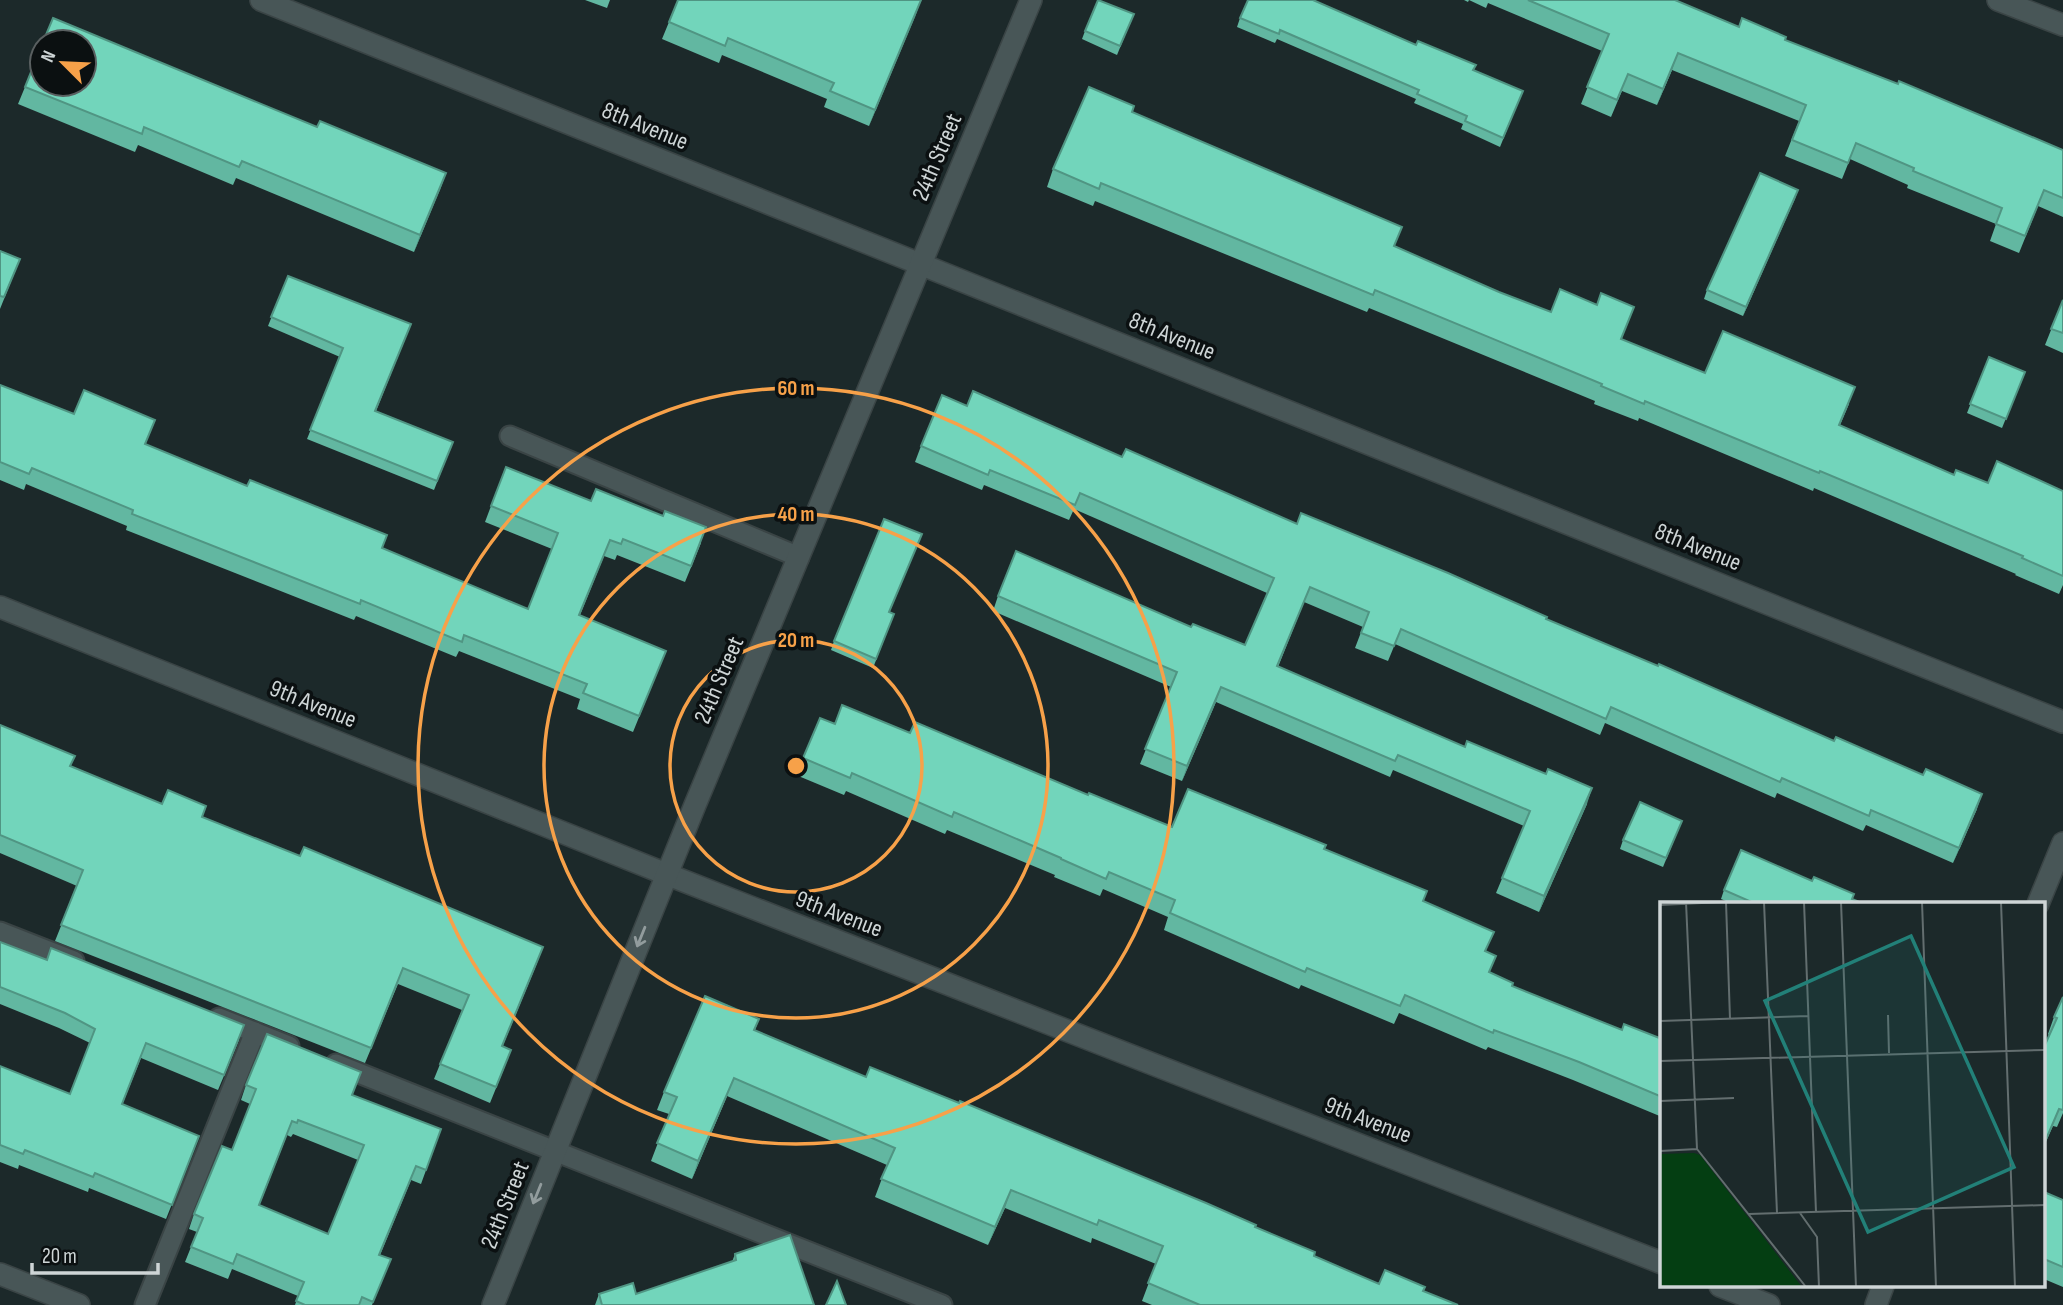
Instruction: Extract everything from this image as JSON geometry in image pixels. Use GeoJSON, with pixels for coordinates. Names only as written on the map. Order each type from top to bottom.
{"type":"FeatureCollection","features":[{"type":"Feature","properties":{"kind":"street","name":"8th Avenue"},"geometry":{"type":"LineString","coordinates":[[261,0],[2063,722]]}},
{"type":"Feature","properties":{"kind":"street","name":"24th Street"},"geometry":{"type":"LineString","coordinates":[[493,1305],[666,874],[1031,0]]}},
{"type":"Feature","properties":{"kind":"street"},"geometry":{"type":"LineString","coordinates":[[1998,0],[2063,26]]}},
{"type":"Feature","properties":{"kind":"street","name":"9th Avenue"},"geometry":{"type":"LineString","coordinates":[[0,607],[666,874],[1660,1262]]}},
{"type":"Feature","properties":{"kind":"street"},"geometry":{"type":"LineString","coordinates":[[2039,902],[2063,843]]}},
{"type":"Feature","properties":{"kind":"street"},"geometry":{"type":"LineString","coordinates":[[0,1274],[79,1305]]}},
{"type":"Feature","properties":{"kind":"street"},"geometry":{"type":"LineString","coordinates":[[1725,1288],[1769,1305]]}},
{"type":"Feature","properties":{"kind":"street"},"geometry":{"type":"LineString","coordinates":[[1876,1305],[1882,1288]]}},
{"type":"Feature","properties":{"kind":"lane"},"geometry":{"type":"LineString","coordinates":[[510,436],[799,557]]}},
{"type":"Feature","properties":{"kind":"lane"},"geometry":{"type":"LineString","coordinates":[[0,932],[89,967]]}},
{"type":"Feature","properties":{"kind":"lane"},"geometry":{"type":"LineString","coordinates":[[204,1012],[942,1305]]}},
{"type":"Feature","properties":{"kind":"lane"},"geometry":{"type":"LineString","coordinates":[[145,1305],[255,1032]]}},
{"type":"Feature","properties":{"kind":"building"},"geometry":{"type":"Polygon","coordinates":[[[678,0],[921,0],[875,110],[830,91],[834,83],[728,38],[725,46],[669,22],[678,0]]]}},
{"type":"Feature","properties":{"kind":"building"},"geometry":{"type":"Polygon","coordinates":[[[1098,0],[1134,14],[1120,46],[1085,31],[1098,0]]]}},
{"type":"Feature","properties":{"kind":"building"},"geometry":{"type":"Polygon","coordinates":[[[1248,0],[1313,0],[1416,45],[1418,41],[1476,65],[1473,70],[1523,91],[1503,138],[1465,121],[1467,116],[1417,94],[1419,90],[1280,30],[1279,34],[1240,18],[1248,0]]]}},
{"type":"Feature","properties":{"kind":"building"},"geometry":{"type":"Polygon","coordinates":[[[1528,0],[1675,0],[1739,27],[1742,18],[1786,37],[1785,40],[1898,84],[1899,81],[2063,150],[2063,198],[2044,190],[2025,236],[1996,224],[2002,208],[1913,171],[1914,168],[1856,143],[1848,163],[1792,140],[1806,105],[1678,53],[1663,89],[1628,74],[1617,100],[1587,87],[1609,34],[1528,0]]]}},
{"type":"Feature","properties":{"kind":"building"},"geometry":{"type":"Polygon","coordinates":[[[53,18],[77,28],[49,28],[53,18]]]}},
{"type":"Feature","properties":{"kind":"building"},"geometry":{"type":"Polygon","coordinates":[[[98,37],[317,127],[320,121],[446,173],[420,235],[242,161],[239,167],[144,127],[142,134],[52,98],[98,98],[98,37]]]}},
{"type":"Feature","properties":{"kind":"building"},"geometry":{"type":"Polygon","coordinates":[[[1089,87],[1134,106],[1132,112],[1402,227],[1394,246],[1499,292],[1551,312],[1560,289],[1597,305],[1601,293],[1634,307],[1621,339],[1705,373],[1723,331],[1855,387],[1839,425],[1954,475],[1956,470],[1988,483],[1997,461],[2063,491],[2063,576],[2022,558],[2023,556],[1820,471],[1819,473],[1645,401],[1644,404],[1375,290],[1373,295],[1101,183],[1099,189],[1053,169],[1089,87]]]}},
{"type":"Feature","properties":{"kind":"building"},"geometry":{"type":"Polygon","coordinates":[[[1760,173],[1798,190],[1746,307],[1707,290],[1760,173]]]}},
{"type":"Feature","properties":{"kind":"building"},"geometry":{"type":"Polygon","coordinates":[[[0,251],[20,259],[4,297],[0,296],[0,251]]]}},
{"type":"Feature","properties":{"kind":"building"},"geometry":{"type":"Polygon","coordinates":[[[288,276],[411,324],[375,411],[453,442],[437,481],[310,430],[343,348],[271,317],[288,276]]]}},
{"type":"Feature","properties":{"kind":"building"},"geometry":{"type":"Polygon","coordinates":[[[2063,300],[2063,333],[2051,329],[2063,300]]]}},
{"type":"Feature","properties":{"kind":"building"},"geometry":{"type":"Polygon","coordinates":[[[1989,357],[2025,372],[2006,419],[1970,404],[1989,357]]]}},
{"type":"Feature","properties":{"kind":"building"},"geometry":{"type":"Polygon","coordinates":[[[0,385],[74,414],[84,390],[155,420],[145,444],[247,486],[250,480],[387,535],[382,548],[528,609],[558,533],[491,506],[506,467],[591,501],[596,489],[663,516],[665,511],[706,527],[691,566],[623,539],[621,544],[610,540],[579,615],[666,651],[639,716],[583,693],[587,684],[464,635],[462,642],[361,600],[360,604],[132,514],[133,510],[32,468],[29,474],[0,462],[0,385]]]}},
{"type":"Feature","properties":{"kind":"building"},"geometry":{"type":"Polygon","coordinates":[[[973,391],[1122,457],[1126,449],[1297,524],[1301,513],[1448,573],[1547,617],[1546,619],[1658,666],[1659,664],[1834,741],[1836,737],[1923,775],[1926,769],[1982,794],[1959,848],[1871,810],[1869,816],[1782,778],[1780,782],[1611,707],[1606,719],[1401,629],[1394,646],[1361,633],[1369,612],[1310,587],[1277,666],[1465,747],[1467,741],[1546,774],[1548,769],[1592,788],[1544,896],[1502,878],[1530,811],[1398,755],[1395,761],[1221,687],[1187,766],[1145,749],[1177,672],[998,596],[1016,551],[1191,627],[1193,624],[1245,645],[1274,578],[1080,493],[1075,505],[990,470],[988,475],[921,446],[942,395],[967,406],[973,391]]]}},
{"type":"Feature","properties":{"kind":"building"},"geometry":{"type":"Polygon","coordinates":[[[884,519],[922,534],[889,612],[894,614],[876,659],[834,641],[884,519]]]}},
{"type":"Feature","properties":{"kind":"building"},"geometry":{"type":"Polygon","coordinates":[[[842,705],[910,733],[915,722],[1088,795],[1089,793],[1172,827],[1188,789],[1326,845],[1324,849],[1427,891],[1423,901],[1494,932],[1485,951],[1496,956],[1489,972],[1513,983],[1512,986],[1622,1030],[1624,1024],[1660,1038],[1660,1096],[1579,1062],[1494,1030],[1493,1033],[1405,995],[1400,1006],[1307,968],[1305,972],[1170,913],[1175,900],[1109,872],[1106,879],[954,812],[952,817],[852,773],[850,778],[803,758],[820,718],[835,724],[842,705]]]}},
{"type":"Feature","properties":{"kind":"building"},"geometry":{"type":"Polygon","coordinates":[[[0,725],[75,756],[70,766],[162,804],[168,790],[206,806],[202,817],[300,856],[304,847],[543,947],[502,1046],[511,1050],[496,1087],[440,1064],[469,995],[403,968],[371,1048],[61,925],[83,870],[0,835],[0,725]]]}},
{"type":"Feature","properties":{"kind":"building"},"geometry":{"type":"Polygon","coordinates":[[[1640,802],[1682,821],[1666,858],[1623,840],[1640,802]]]}},
{"type":"Feature","properties":{"kind":"building"},"geometry":{"type":"Polygon","coordinates":[[[1741,850],[1812,881],[1814,877],[1854,894],[1852,899],[1859,902],[1751,902],[1724,890],[1741,850]]]}},
{"type":"Feature","properties":{"kind":"building"},"geometry":{"type":"Polygon","coordinates":[[[0,942],[47,960],[51,948],[244,1025],[224,1075],[146,1043],[122,1104],[199,1136],[172,1205],[95,1173],[93,1177],[25,1150],[23,1154],[0,1145],[0,1066],[70,1094],[95,1029],[65,1013],[0,987],[0,942]]]}},
{"type":"Feature","properties":{"kind":"building"},"geometry":{"type":"Polygon","coordinates":[[[705,996],[759,1019],[754,1030],[866,1077],[870,1067],[959,1103],[960,1101],[1206,1203],[1315,1252],[1314,1256],[1379,1284],[1385,1270],[1425,1287],[1423,1291],[1458,1305],[1200,1305],[1148,1283],[1163,1246],[1099,1220],[1097,1225],[1011,1190],[995,1227],[881,1179],[895,1148],[734,1078],[698,1161],[657,1143],[677,1097],[664,1092],[705,996]]]}},
{"type":"Feature","properties":{"kind":"building"},"geometry":{"type":"Polygon","coordinates":[[[2063,997],[2063,1110],[2059,1109],[2046,1139],[2046,1043],[2057,1018],[2054,1017],[2063,997]]]}},
{"type":"Feature","properties":{"kind":"building"},"geometry":{"type":"Polygon","coordinates":[[[267,1034],[361,1072],[352,1095],[441,1129],[426,1170],[416,1166],[379,1255],[391,1259],[373,1302],[362,1297],[359,1305],[305,1305],[296,1301],[304,1282],[237,1254],[233,1264],[191,1247],[203,1218],[194,1214],[222,1146],[232,1150],[256,1089],[246,1085],[267,1034]],[[298,1120],[297,1123],[292,1121],[259,1205],[328,1234],[364,1145],[298,1120]]]}},
{"type":"Feature","properties":{"kind":"building"},"geometry":{"type":"Polygon","coordinates":[[[2046,1193],[2063,1200],[2063,1267],[2046,1260],[2046,1193]]]}},
{"type":"Feature","properties":{"kind":"building"},"geometry":{"type":"Polygon","coordinates":[[[790,1235],[814,1305],[602,1305],[599,1294],[633,1283],[636,1294],[736,1260],[735,1254],[790,1235]]]}},
{"type":"Feature","properties":{"kind":"building"},"geometry":{"type":"Polygon","coordinates":[[[837,1281],[846,1305],[826,1305],[837,1281]]]}}]}
